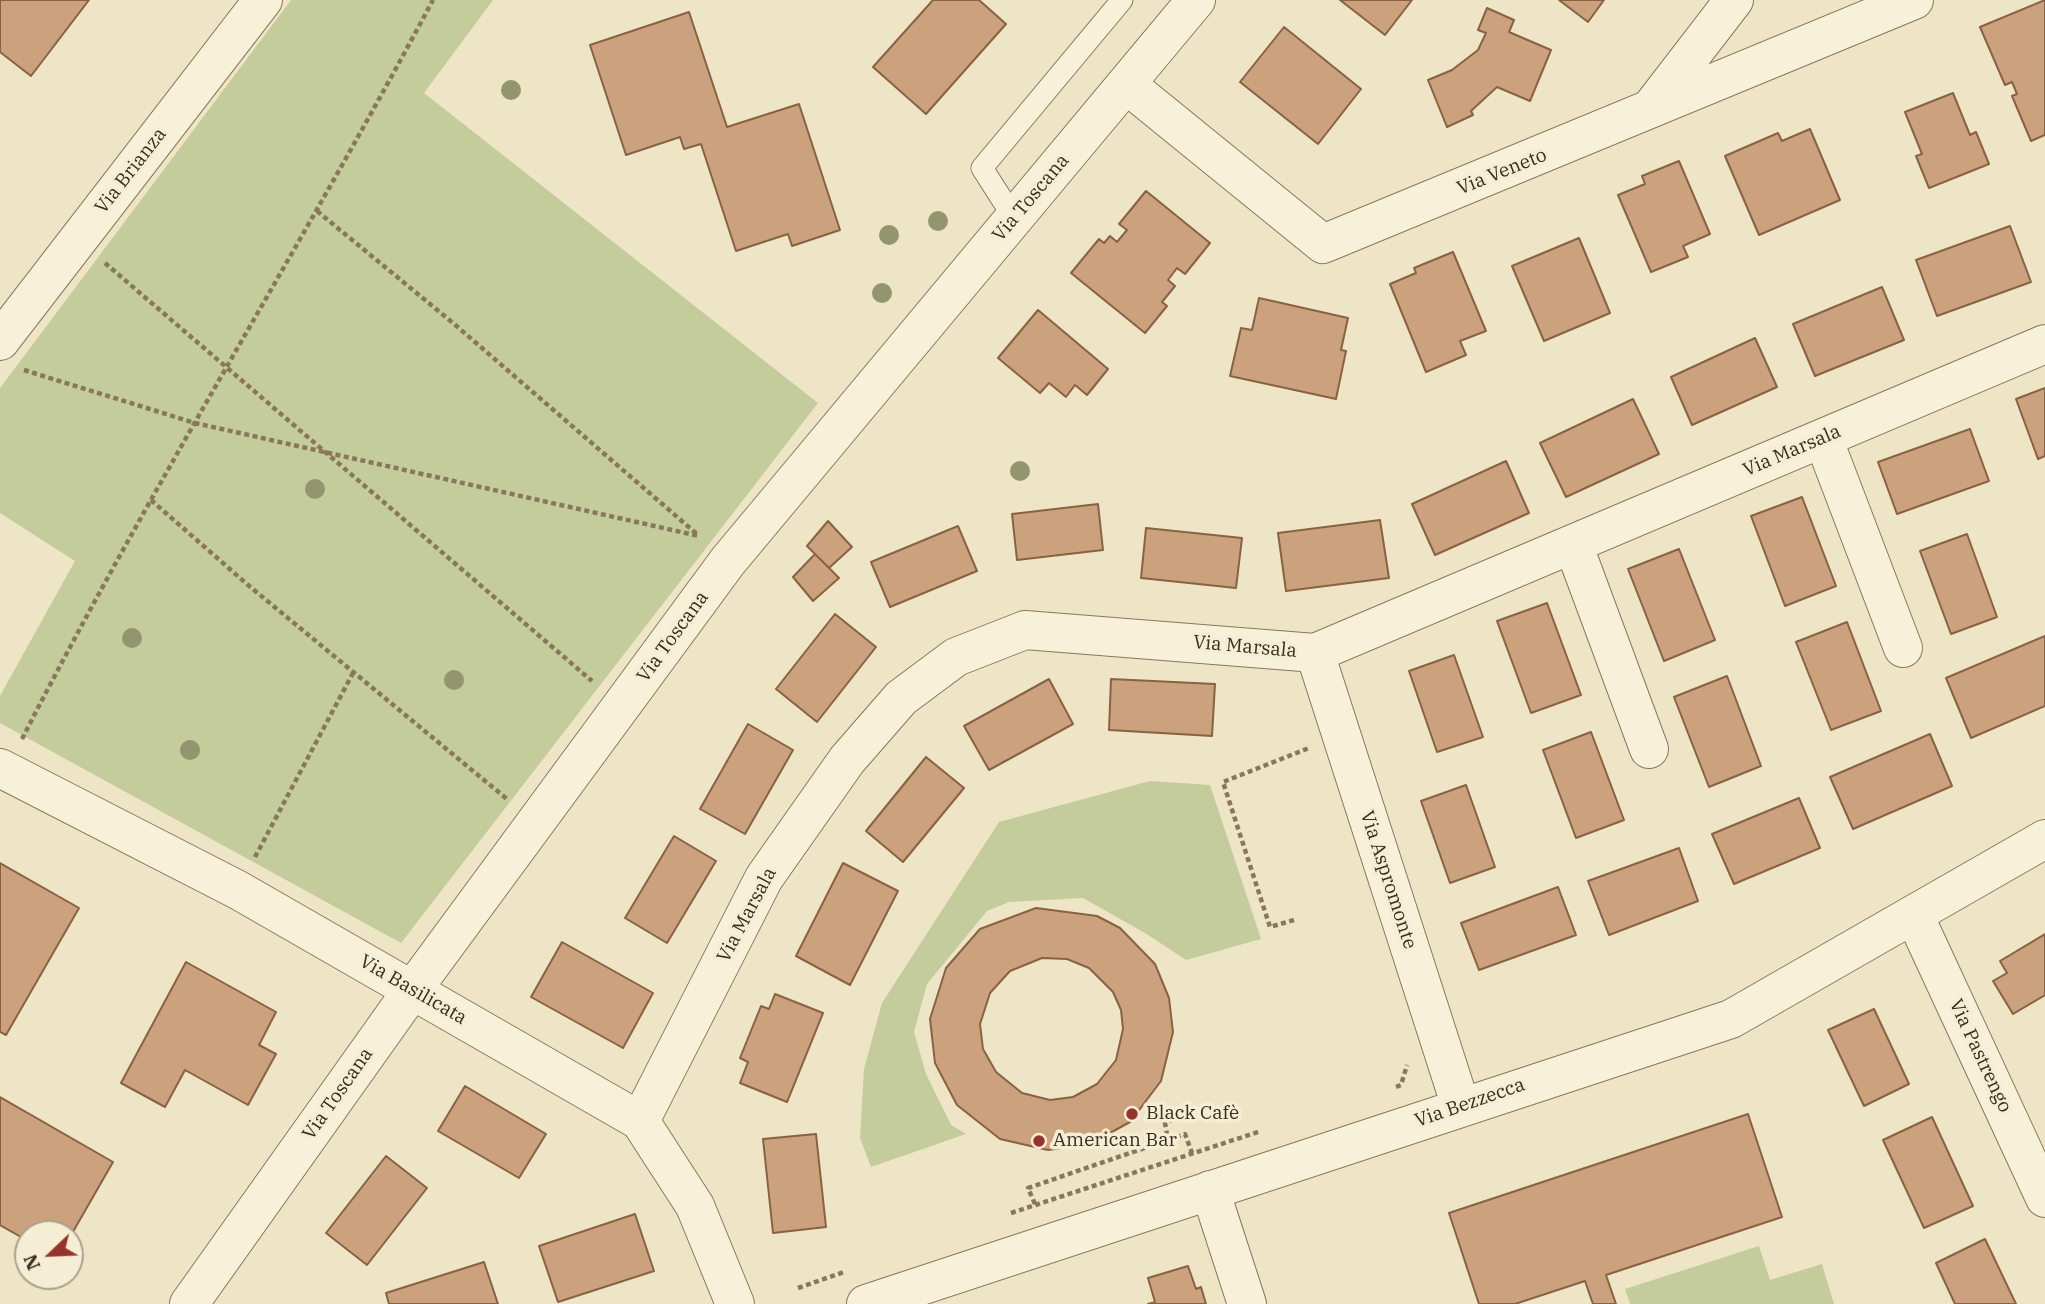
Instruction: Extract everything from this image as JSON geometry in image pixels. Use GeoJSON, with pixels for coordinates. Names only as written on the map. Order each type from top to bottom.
{"type":"FeatureCollection","features":[{"type":"Feature","properties":{"kind":"street","name":"Via Brianza"},"geometry":{"type":"LineString","coordinates":[[6,354],[78,240],[263,0]]}},
{"type":"Feature","properties":{"kind":"street","name":"Via Toscana"},"geometry":{"type":"LineString","coordinates":[[189,1304],[413,989],[728,561],[1195,0]]}},
{"type":"Feature","properties":{"kind":"street"},"geometry":{"type":"LineString","coordinates":[[1648,112],[1734,0]]}},
{"type":"Feature","properties":{"kind":"street","name":"Via Veneto"},"geometry":{"type":"LineString","coordinates":[[1126,84],[1323,244],[1914,0]]}},
{"type":"Feature","properties":{"kind":"street","name":"Via Marsala"},"geometry":{"type":"LineString","coordinates":[[640,1121],[772,867],[846,760],[901,698],[956,657],[1025,630],[1315,653],[2045,344]]}},
{"type":"Feature","properties":{"kind":"street"},"geometry":{"type":"LineString","coordinates":[[1823,438],[1903,648]]}},
{"type":"Feature","properties":{"kind":"street"},"geometry":{"type":"LineString","coordinates":[[1573,544],[1649,749]]}},
{"type":"Feature","properties":{"kind":"street","name":"Via Aspromonte"},"geometry":{"type":"LineString","coordinates":[[1315,653],[1461,1107]]}},
{"type":"Feature","properties":{"kind":"street","name":"Via Basilicata"},"geometry":{"type":"LineString","coordinates":[[3,770],[238,890],[640,1121],[695,1206],[735,1304]]}},
{"type":"Feature","properties":{"kind":"street","name":"Via Bezzecca"},"geometry":{"type":"LineString","coordinates":[[866,1304],[1731,1018],[2045,838]]}},
{"type":"Feature","properties":{"kind":"street","name":"Via Pastrengo"},"geometry":{"type":"LineString","coordinates":[[1914,915],[2044,1192]]}},
{"type":"Feature","properties":{"kind":"street"},"geometry":{"type":"LineString","coordinates":[[1210,1190],[1247,1304]]}},
{"type":"Feature","properties":{"kind":"lane"},"geometry":{"type":"LineString","coordinates":[[1014,218],[982,168],[1122,0]]}},
{"type":"Feature","properties":{"kind":"path"},"geometry":{"type":"LineString","coordinates":[[3,770],[88,608],[317,211],[433,0]]}},
{"type":"Feature","properties":{"kind":"path"},"geometry":{"type":"LineString","coordinates":[[317,211],[453,323],[728,561]]}},
{"type":"Feature","properties":{"kind":"path"},"geometry":{"type":"LineString","coordinates":[[78,240],[622,707]]}},
{"type":"Feature","properties":{"kind":"path"},"geometry":{"type":"LineString","coordinates":[[6,354],[195,423],[328,455],[699,536]]}},
{"type":"Feature","properties":{"kind":"path"},"geometry":{"type":"LineString","coordinates":[[151,500],[353,673],[536,823]]}},
{"type":"Feature","properties":{"kind":"path"},"geometry":{"type":"LineString","coordinates":[[238,890],[353,673]]}},
{"type":"Feature","properties":{"kind":"path"},"geometry":{"type":"LineString","coordinates":[[1294,920],[1270,927],[1223,782],[1314,746],[1317,757]]}},
{"type":"Feature","properties":{"kind":"path"},"geometry":{"type":"LineString","coordinates":[[1388,1089],[1401,1085],[1409,1061]]}},
{"type":"Feature","properties":{"kind":"path"},"geometry":{"type":"LineString","coordinates":[[1168,1140],[1165,1123],[1199,1108]]}},
{"type":"Feature","properties":{"kind":"path"},"geometry":{"type":"LineString","coordinates":[[1010,1214],[1271,1128]]}},
{"type":"Feature","properties":{"kind":"path"},"geometry":{"type":"LineString","coordinates":[[1035,1205],[1028,1188],[1185,1134],[1192,1153]]}},
{"type":"Feature","properties":{"kind":"path"},"geometry":{"type":"LineString","coordinates":[[798,1288],[848,1271]]}},
{"type":"Feature","properties":{"kind":"green space"},"geometry":{"type":"Polygon","coordinates":[[[291,0],[493,0],[424,93],[818,403],[401,943],[0,723],[0,696],[75,561],[0,513],[0,388],[291,0]]]}},
{"type":"Feature","properties":{"kind":"green space"},"geometry":{"type":"Polygon","coordinates":[[[1150,781],[1210,785],[1261,939],[1186,960],[1083,898],[1009,902],[987,911],[927,984],[914,1032],[926,1074],[951,1125],[966,1134],[871,1167],[860,1138],[864,1069],[882,1003],[999,822],[1150,781]]]}},
{"type":"Feature","properties":{"kind":"green space"},"geometry":{"type":"Polygon","coordinates":[[[1759,1246],[1770,1280],[1822,1264],[1834,1304],[1630,1304],[1625,1289],[1759,1246]]]}},
{"type":"Feature","properties":{"kind":"building"},"geometry":{"type":"Polygon","coordinates":[[[0,0],[89,0],[31,76],[0,52],[0,0]]]}},
{"type":"Feature","properties":{"kind":"building"},"geometry":{"type":"Polygon","coordinates":[[[933,0],[979,0],[1006,24],[926,114],[873,67],[933,0]]]}},
{"type":"Feature","properties":{"kind":"building"},"geometry":{"type":"Polygon","coordinates":[[[1340,0],[1412,0],[1385,35],[1340,0]]]}},
{"type":"Feature","properties":{"kind":"building"},"geometry":{"type":"Polygon","coordinates":[[[1559,0],[1604,0],[1588,22],[1559,0]]]}},
{"type":"Feature","properties":{"kind":"building"},"geometry":{"type":"Polygon","coordinates":[[[2045,0],[2045,135],[2031,141],[2012,96],[2017,94],[2012,82],[2005,85],[1980,27],[2045,0]]]}},
{"type":"Feature","properties":{"kind":"building"},"geometry":{"type":"Polygon","coordinates":[[[1487,8],[1514,20],[1509,32],[1551,50],[1530,101],[1497,87],[1471,111],[1473,115],[1447,127],[1428,80],[1452,70],[1478,50],[1486,33],[1478,30],[1487,8]]]}},
{"type":"Feature","properties":{"kind":"building"},"geometry":{"type":"Polygon","coordinates":[[[689,12],[727,127],[799,104],[840,230],[792,246],[788,234],[736,251],[701,144],[684,149],[680,137],[626,155],[590,45],[689,12]]]}},
{"type":"Feature","properties":{"kind":"building"},"geometry":{"type":"Polygon","coordinates":[[[1284,27],[1361,89],[1318,144],[1240,82],[1284,27]]]}},
{"type":"Feature","properties":{"kind":"building"},"geometry":{"type":"Polygon","coordinates":[[[1953,93],[1970,135],[1976,132],[1989,164],[1929,188],[1916,156],[1922,154],[1905,112],[1953,93]]]}},
{"type":"Feature","properties":{"kind":"building"},"geometry":{"type":"Polygon","coordinates":[[[1810,129],[1840,200],[1759,235],[1725,156],[1778,133],[1782,141],[1810,129]]]}},
{"type":"Feature","properties":{"kind":"building"},"geometry":{"type":"Polygon","coordinates":[[[1679,161],[1710,234],[1683,246],[1688,257],[1651,272],[1618,195],[1645,184],[1642,176],[1679,161]]]}},
{"type":"Feature","properties":{"kind":"building"},"geometry":{"type":"Polygon","coordinates":[[[1146,191],[1210,243],[1185,274],[1177,268],[1168,280],[1175,286],[1162,302],[1167,306],[1145,333],[1071,273],[1099,239],[1104,243],[1110,236],[1117,242],[1127,230],[1119,224],[1146,191]]]}},
{"type":"Feature","properties":{"kind":"building"},"geometry":{"type":"Polygon","coordinates":[[[2010,226],[2031,282],[1937,316],[1916,260],[2010,226]]]}},
{"type":"Feature","properties":{"kind":"building"},"geometry":{"type":"Polygon","coordinates":[[[1579,238],[1610,313],[1544,341],[1512,266],[1579,238]]]}},
{"type":"Feature","properties":{"kind":"building"},"geometry":{"type":"Polygon","coordinates":[[[1453,252],[1486,331],[1460,341],[1466,355],[1426,372],[1390,284],[1416,273],[1414,268],[1453,252]]]}},
{"type":"Feature","properties":{"kind":"building"},"geometry":{"type":"Polygon","coordinates":[[[1882,287],[1904,340],[1815,376],[1793,324],[1882,287]]]}},
{"type":"Feature","properties":{"kind":"building"},"geometry":{"type":"Polygon","coordinates":[[[1259,298],[1348,318],[1341,350],[1346,351],[1336,399],[1230,376],[1241,328],[1252,330],[1259,298]]]}},
{"type":"Feature","properties":{"kind":"building"},"geometry":{"type":"Polygon","coordinates":[[[1038,310],[1108,369],[1087,395],[1075,385],[1066,397],[1049,383],[1040,393],[998,358],[1038,310]]]}},
{"type":"Feature","properties":{"kind":"building"},"geometry":{"type":"Polygon","coordinates":[[[1755,338],[1777,387],[1692,425],[1671,377],[1755,338]]]}},
{"type":"Feature","properties":{"kind":"building"},"geometry":{"type":"Polygon","coordinates":[[[2045,388],[2045,456],[2038,459],[2016,399],[2045,388]]]}},
{"type":"Feature","properties":{"kind":"building"},"geometry":{"type":"Polygon","coordinates":[[[1633,399],[1659,454],[1566,497],[1540,443],[1633,399]]]}},
{"type":"Feature","properties":{"kind":"building"},"geometry":{"type":"Polygon","coordinates":[[[1970,429],[1989,481],[1897,514],[1878,462],[1970,429]]]}},
{"type":"Feature","properties":{"kind":"building"},"geometry":{"type":"Polygon","coordinates":[[[1506,461],[1529,513],[1435,555],[1412,504],[1506,461]]]}},
{"type":"Feature","properties":{"kind":"building"},"geometry":{"type":"Polygon","coordinates":[[[1802,497],[1836,586],[1785,606],[1751,516],[1802,497]]]}},
{"type":"Feature","properties":{"kind":"building"},"geometry":{"type":"Polygon","coordinates":[[[1098,504],[1103,550],[1017,560],[1012,514],[1098,504]]]}},
{"type":"Feature","properties":{"kind":"building"},"geometry":{"type":"Polygon","coordinates":[[[1380,520],[1389,578],[1286,591],[1278,533],[1380,520]]]}},
{"type":"Feature","properties":{"kind":"building"},"geometry":{"type":"Polygon","coordinates":[[[828,521],[852,547],[829,568],[807,546],[828,521]]]}},
{"type":"Feature","properties":{"kind":"building"},"geometry":{"type":"Polygon","coordinates":[[[958,526],[977,571],[890,607],[871,562],[958,526]]]}},
{"type":"Feature","properties":{"kind":"building"},"geometry":{"type":"Polygon","coordinates":[[[1146,528],[1242,538],[1236,588],[1141,578],[1146,528]]]}},
{"type":"Feature","properties":{"kind":"building"},"geometry":{"type":"Polygon","coordinates":[[[1967,534],[1997,617],[1951,634],[1920,551],[1967,534]]]}},
{"type":"Feature","properties":{"kind":"building"},"geometry":{"type":"Polygon","coordinates":[[[1679,549],[1715,640],[1664,661],[1628,569],[1679,549]]]}},
{"type":"Feature","properties":{"kind":"building"},"geometry":{"type":"Polygon","coordinates":[[[815,554],[839,578],[813,601],[793,577],[815,554]]]}},
{"type":"Feature","properties":{"kind":"building"},"geometry":{"type":"Polygon","coordinates":[[[1547,603],[1581,695],[1531,713],[1497,621],[1547,603]]]}},
{"type":"Feature","properties":{"kind":"building"},"geometry":{"type":"Polygon","coordinates":[[[835,614],[876,647],[817,722],[776,689],[835,614]]]}},
{"type":"Feature","properties":{"kind":"building"},"geometry":{"type":"Polygon","coordinates":[[[1847,622],[1881,711],[1831,730],[1796,642],[1847,622]]]}},
{"type":"Feature","properties":{"kind":"building"},"geometry":{"type":"Polygon","coordinates":[[[2045,636],[2045,706],[1971,738],[1946,678],[2045,636]]]}},
{"type":"Feature","properties":{"kind":"building"},"geometry":{"type":"Polygon","coordinates":[[[1454,655],[1483,737],[1437,752],[1409,671],[1454,655]]]}},
{"type":"Feature","properties":{"kind":"building"},"geometry":{"type":"Polygon","coordinates":[[[1727,676],[1761,766],[1709,787],[1674,697],[1727,676]]]}},
{"type":"Feature","properties":{"kind":"building"},"geometry":{"type":"Polygon","coordinates":[[[1049,679],[1073,724],[989,770],[964,726],[1049,679]]]}},
{"type":"Feature","properties":{"kind":"building"},"geometry":{"type":"Polygon","coordinates":[[[1111,679],[1215,684],[1212,736],[1109,730],[1111,679]]]}},
{"type":"Feature","properties":{"kind":"building"},"geometry":{"type":"Polygon","coordinates":[[[748,724],[793,750],[745,834],[700,809],[748,724]]]}},
{"type":"Feature","properties":{"kind":"building"},"geometry":{"type":"Polygon","coordinates":[[[1591,732],[1624,820],[1576,838],[1543,750],[1591,732]]]}},
{"type":"Feature","properties":{"kind":"building"},"geometry":{"type":"Polygon","coordinates":[[[1930,734],[1952,786],[1853,829],[1830,777],[1930,734]]]}},
{"type":"Feature","properties":{"kind":"building"},"geometry":{"type":"Polygon","coordinates":[[[926,757],[964,788],[903,862],[866,831],[926,757]]]}},
{"type":"Feature","properties":{"kind":"building"},"geometry":{"type":"Polygon","coordinates":[[[1466,785],[1495,867],[1450,883],[1421,801],[1466,785]]]}},
{"type":"Feature","properties":{"kind":"building"},"geometry":{"type":"Polygon","coordinates":[[[1799,798],[1820,848],[1734,884],[1712,834],[1799,798]]]}},
{"type":"Feature","properties":{"kind":"building"},"geometry":{"type":"Polygon","coordinates":[[[674,836],[716,861],[667,943],[625,918],[674,836]]]}},
{"type":"Feature","properties":{"kind":"building"},"geometry":{"type":"Polygon","coordinates":[[[1679,848],[1698,901],[1609,935],[1588,881],[1679,848]]]}},
{"type":"Feature","properties":{"kind":"building"},"geometry":{"type":"Polygon","coordinates":[[[0,863],[79,908],[6,1035],[0,1032],[0,863]]]}},
{"type":"Feature","properties":{"kind":"building"},"geometry":{"type":"Polygon","coordinates":[[[843,863],[898,891],[850,985],[796,956],[843,863]]]}},
{"type":"Feature","properties":{"kind":"building"},"geometry":{"type":"Polygon","coordinates":[[[1558,887],[1576,935],[1479,970],[1461,923],[1558,887]]]}},
{"type":"Feature","properties":{"kind":"building"},"geometry":{"type":"Polygon","coordinates":[[[1036,908],[1097,916],[1120,928],[1155,964],[1169,998],[1173,1032],[1161,1081],[1130,1122],[1090,1144],[1048,1150],[1000,1139],[957,1105],[935,1063],[930,1019],[946,968],[980,929],[1036,908]],[[1042,958],[1010,971],[990,993],[980,1024],[983,1049],[996,1072],[1022,1093],[1050,1100],[1073,1097],[1097,1084],[1116,1060],[1123,1029],[1121,1010],[1113,992],[1089,968],[1067,959],[1042,958]]]}},
{"type":"Feature","properties":{"kind":"building"},"geometry":{"type":"Polygon","coordinates":[[[2045,934],[2045,995],[2013,1014],[1993,981],[2007,973],[2000,961],[2045,934]]]}},
{"type":"Feature","properties":{"kind":"building"},"geometry":{"type":"Polygon","coordinates":[[[562,942],[653,993],[623,1048],[531,997],[562,942]]]}},
{"type":"Feature","properties":{"kind":"building"},"geometry":{"type":"Polygon","coordinates":[[[186,962],[276,1012],[259,1045],[276,1054],[248,1105],[185,1070],[165,1107],[121,1083],[186,962]]]}},
{"type":"Feature","properties":{"kind":"building"},"geometry":{"type":"Polygon","coordinates":[[[775,994],[823,1013],[787,1102],[740,1083],[748,1062],[740,1058],[761,1006],[769,1009],[775,994]]]}},
{"type":"Feature","properties":{"kind":"building"},"geometry":{"type":"Polygon","coordinates":[[[1874,1009],[1909,1084],[1864,1106],[1828,1030],[1874,1009]]]}},
{"type":"Feature","properties":{"kind":"building"},"geometry":{"type":"Polygon","coordinates":[[[465,1086],[546,1134],[519,1178],[438,1131],[465,1086]]]}},
{"type":"Feature","properties":{"kind":"building"},"geometry":{"type":"Polygon","coordinates":[[[0,1097],[113,1162],[80,1220],[14,1220],[14,1233],[0,1225],[0,1097]]]}},
{"type":"Feature","properties":{"kind":"building"},"geometry":{"type":"Polygon","coordinates":[[[1748,1114],[1782,1217],[1606,1275],[1616,1304],[1593,1304],[1585,1281],[1515,1304],[1479,1304],[1449,1213],[1748,1114]]]}},
{"type":"Feature","properties":{"kind":"building"},"geometry":{"type":"Polygon","coordinates":[[[1932,1117],[1973,1206],[1924,1228],[1883,1140],[1932,1117]]]}},
{"type":"Feature","properties":{"kind":"building"},"geometry":{"type":"Polygon","coordinates":[[[816,1134],[826,1227],[773,1233],[763,1139],[816,1134]]]}},
{"type":"Feature","properties":{"kind":"building"},"geometry":{"type":"Polygon","coordinates":[[[386,1156],[427,1188],[367,1265],[326,1233],[386,1156]]]}},
{"type":"Feature","properties":{"kind":"building"},"geometry":{"type":"Polygon","coordinates":[[[635,1214],[654,1271],[558,1302],[539,1246],[635,1214]]]}},
{"type":"Feature","properties":{"kind":"building"},"geometry":{"type":"Polygon","coordinates":[[[1985,1239],[2016,1304],[1955,1304],[1936,1263],[1985,1239]]]}},
{"type":"Feature","properties":{"kind":"building"},"geometry":{"type":"Polygon","coordinates":[[[484,1262],[498,1304],[389,1304],[386,1293],[484,1262]]]}},
{"type":"Feature","properties":{"kind":"building"},"geometry":{"type":"Polygon","coordinates":[[[1188,1266],[1196,1289],[1201,1287],[1206,1304],[1148,1304],[1155,1302],[1148,1278],[1188,1266]]]}},
{"type":"Feature","properties":{"kind":"place","name":"Black Cafè"},"geometry":{"type":"Point","coordinates":[1132,1114]}},
{"type":"Feature","properties":{"kind":"place","name":"American Bar"},"geometry":{"type":"Point","coordinates":[1039,1141]}}]}
